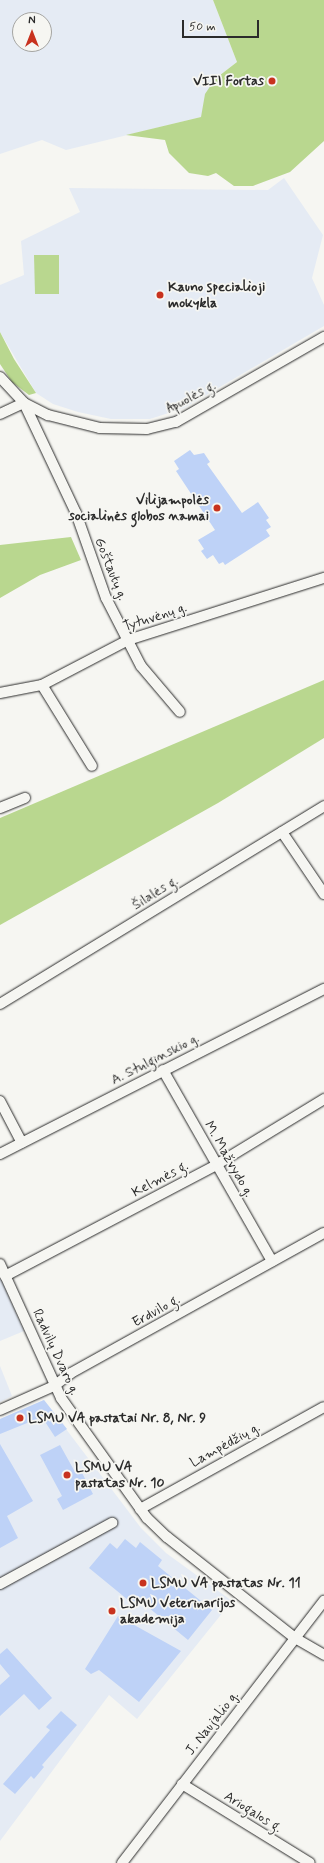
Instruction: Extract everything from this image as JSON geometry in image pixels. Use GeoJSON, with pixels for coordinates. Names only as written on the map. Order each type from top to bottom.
{"type":"FeatureCollection","features":[{"type":"Feature","properties":{"kind":"street","name":"Apuolės g."},"geometry":{"type":"LineString","coordinates":[[0,377],[24,403],[48,415],[80,424],[118,430],[162,426],[176,422],[324,337]]}},
{"type":"Feature","properties":{"kind":"street"},"geometry":{"type":"LineString","coordinates":[[0,414],[24,403]]}},
{"type":"Feature","properties":{"kind":"street","name":"Goštautų g."},"geometry":{"type":"LineString","coordinates":[[24,403],[76,513],[97,580],[141,666],[180,712]]}},
{"type":"Feature","properties":{"kind":"street","name":"Tytuvėnų g."},"geometry":{"type":"LineString","coordinates":[[0,693],[42,685],[128,640],[324,578]]}},
{"type":"Feature","properties":{"kind":"street"},"geometry":{"type":"LineString","coordinates":[[42,685],[92,766]]}},
{"type":"Feature","properties":{"kind":"street"},"geometry":{"type":"LineString","coordinates":[[0,808],[25,798]]}},
{"type":"Feature","properties":{"kind":"street","name":"Šilalės g."},"geometry":{"type":"LineString","coordinates":[[0,1004],[324,806]]}},
{"type":"Feature","properties":{"kind":"street"},"geometry":{"type":"LineString","coordinates":[[282,832],[324,894]]}},
{"type":"Feature","properties":{"kind":"street","name":"A. Stulginskio g."},"geometry":{"type":"LineString","coordinates":[[0,1154],[324,989]]}},
{"type":"Feature","properties":{"kind":"street","name":"M. Mažvydo g."},"geometry":{"type":"LineString","coordinates":[[163,1070],[272,1261]]}},
{"type":"Feature","properties":{"kind":"street","name":"Kelmės g."},"geometry":{"type":"LineString","coordinates":[[5,1276],[216,1165],[324,1099]]}},
{"type":"Feature","properties":{"kind":"street"},"geometry":{"type":"LineString","coordinates":[[0,1101],[22,1143]]}},
{"type":"Feature","properties":{"kind":"street","name":"Erdvilo g."},"geometry":{"type":"LineString","coordinates":[[0,1410],[54,1386],[71,1373],[324,1233]]}},
{"type":"Feature","properties":{"kind":"street","name":"Radvilų Dvaro g."},"geometry":{"type":"LineString","coordinates":[[0,1264],[54,1386],[140,1509],[167,1537],[295,1638],[324,1655]]}},
{"type":"Feature","properties":{"kind":"street","name":"Lampėdžių g."},"geometry":{"type":"LineString","coordinates":[[140,1509],[324,1406]]}},
{"type":"Feature","properties":{"kind":"street"},"geometry":{"type":"LineString","coordinates":[[0,1584],[112,1524]]}},
{"type":"Feature","properties":{"kind":"street","name":"J. Naujalio g."},"geometry":{"type":"LineString","coordinates":[[122,1863],[324,1601]]}},
{"type":"Feature","properties":{"kind":"street","name":"Ariogalos g."},"geometry":{"type":"LineString","coordinates":[[182,1784],[310,1863]]}},
{"type":"Feature","properties":{"kind":"shaded area"},"geometry":{"type":"Polygon","coordinates":[[[0,0],[213,0],[237,62],[215,79],[201,117],[66,150],[42,140],[0,154],[0,0]]]}},
{"type":"Feature","properties":{"kind":"shaded area","name":"Kauno specialioji mokykla"},"geometry":{"type":"Polygon","coordinates":[[[284,178],[323,235],[312,278],[324,305],[324,326],[184,408],[150,419],[111,419],[78,412],[53,404],[36,393],[0,332],[0,285],[24,275],[21,241],[80,212],[69,188],[268,190],[284,178]]]}},
{"type":"Feature","properties":{"kind":"shaded area"},"geometry":{"type":"Polygon","coordinates":[[[0,1277],[24,1331],[0,1341],[0,1277]]]}},
{"type":"Feature","properties":{"kind":"shaded area"},"geometry":{"type":"Polygon","coordinates":[[[0,1366],[12,1396],[0,1402],[0,1366]]]}},
{"type":"Feature","properties":{"kind":"shaded area","name":"LSMU Veterinarijos akademija"},"geometry":{"type":"Polygon","coordinates":[[[44,1400],[141,1528],[166,1553],[232,1601],[137,1719],[109,1695],[0,1841],[0,1419],[44,1400]]]}},
{"type":"Feature","properties":{"kind":"green space","name":"VIII Fortas"},"geometry":{"type":"Polygon","coordinates":[[[213,0],[324,0],[324,141],[290,172],[253,186],[234,186],[216,173],[208,176],[189,173],[169,153],[165,140],[126,135],[201,117],[205,94],[215,79],[237,62],[213,0]]]}},
{"type":"Feature","properties":{"kind":"green space"},"geometry":{"type":"Polygon","coordinates":[[[34,255],[59,255],[59,294],[35,294],[34,255]]]}},
{"type":"Feature","properties":{"kind":"green space"},"geometry":{"type":"Polygon","coordinates":[[[0,332],[14,359],[36,393],[29,395],[12,382],[0,364],[0,332]]]}},
{"type":"Feature","properties":{"kind":"green space"},"geometry":{"type":"Polygon","coordinates":[[[71,537],[81,560],[40,575],[0,598],[0,545],[71,537]]]}},
{"type":"Feature","properties":{"kind":"green space"},"geometry":{"type":"Polygon","coordinates":[[[324,680],[324,738],[218,803],[0,925],[0,818],[324,680]]]}},
{"type":"Feature","properties":{"kind":"building","name":"Vilijampolės socialinės globos namai"},"geometry":{"type":"Polygon","coordinates":[[[190,450],[194,455],[204,453],[210,462],[207,464],[242,513],[258,502],[269,518],[266,520],[271,527],[266,530],[270,536],[225,565],[223,562],[219,564],[213,555],[207,559],[201,551],[204,549],[198,540],[215,530],[176,471],[179,469],[174,461],[190,450]]]}},
{"type":"Feature","properties":{"kind":"building","name":"LSMU VA pastatai Nr. 8, Nr. 9"},"geometry":{"type":"Polygon","coordinates":[[[44,1400],[67,1429],[55,1437],[42,1417],[0,1434],[0,1419],[44,1400]]]}},
{"type":"Feature","properties":{"kind":"building"},"geometry":{"type":"Polygon","coordinates":[[[0,1444],[33,1501],[7,1516],[18,1538],[0,1548],[0,1444]]]}},
{"type":"Feature","properties":{"kind":"building","name":"LSMU VA pastatas Nr. 10"},"geometry":{"type":"Polygon","coordinates":[[[60,1445],[75,1472],[80,1469],[93,1494],[63,1510],[57,1499],[62,1496],[40,1455],[60,1445]]]}},
{"type":"Feature","properties":{"kind":"building","name":"LSMU VA pastatas Nr. 11"},"geometry":{"type":"Polygon","coordinates":[[[125,1539],[136,1548],[140,1542],[162,1560],[158,1566],[212,1610],[188,1640],[137,1598],[133,1604],[89,1568],[110,1543],[117,1549],[125,1539]]]}},
{"type":"Feature","properties":{"kind":"building"},"geometry":{"type":"Polygon","coordinates":[[[118,1616],[181,1651],[139,1702],[99,1670],[91,1674],[85,1669],[118,1616]]]}},
{"type":"Feature","properties":{"kind":"building"},"geometry":{"type":"Polygon","coordinates":[[[7,1648],[52,1698],[39,1710],[24,1694],[0,1716],[0,1685],[10,1676],[0,1664],[0,1654],[7,1648]]]}},
{"type":"Feature","properties":{"kind":"building"},"geometry":{"type":"Polygon","coordinates":[[[61,1711],[77,1725],[42,1765],[44,1767],[34,1779],[31,1776],[15,1794],[3,1784],[50,1730],[46,1727],[61,1711]]]}},
{"type":"Feature","properties":{"kind":"place","name":"VIII Fortas"},"geometry":{"type":"Point","coordinates":[272,81]}},
{"type":"Feature","properties":{"kind":"place","name":"Kauno specialioji mokykla"},"geometry":{"type":"Point","coordinates":[160,295]}},
{"type":"Feature","properties":{"kind":"place","name":"Vilijampolės socialinės globos namai"},"geometry":{"type":"Point","coordinates":[217,508]}},
{"type":"Feature","properties":{"kind":"place","name":"LSMU VA pastatai Nr. 8, Nr. 9"},"geometry":{"type":"Point","coordinates":[20,1418]}},
{"type":"Feature","properties":{"kind":"place","name":"LSMU VA pastatas Nr. 10"},"geometry":{"type":"Point","coordinates":[67,1475]}},
{"type":"Feature","properties":{"kind":"place","name":"LSMU VA pastatas Nr. 11"},"geometry":{"type":"Point","coordinates":[143,1583]}},
{"type":"Feature","properties":{"kind":"place","name":"LSMU Veterinarijos akademija"},"geometry":{"type":"Point","coordinates":[112,1611]}}]}
